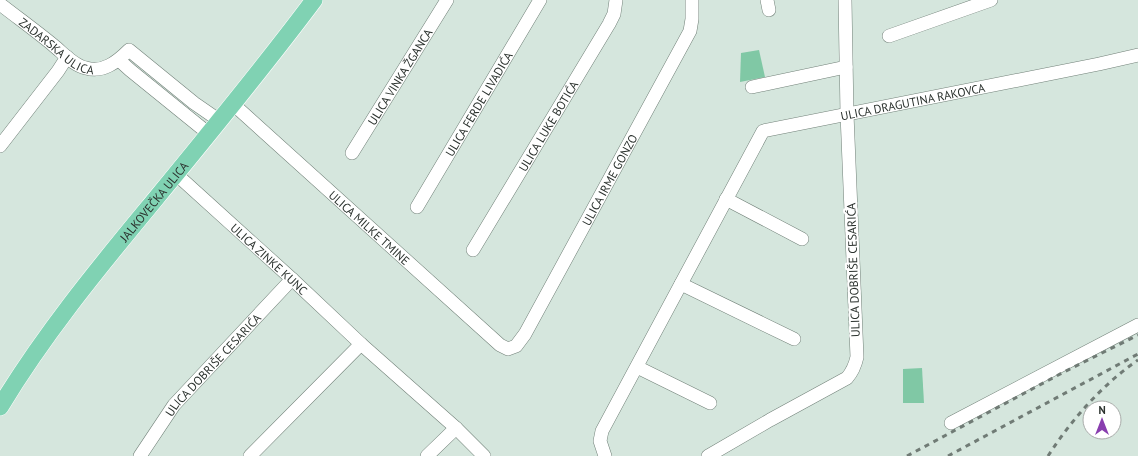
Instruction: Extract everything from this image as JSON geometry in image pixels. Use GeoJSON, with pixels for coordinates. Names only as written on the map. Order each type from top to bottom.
{"type":"FeatureCollection","features":[{"type":"Feature","properties":{"kind":"main road","name":"JALKOVEČKA ULICA"},"geometry":{"type":"LineString","coordinates":[[0,407],[70,305],[233,104],[314,0]]}},
{"type":"Feature","properties":{"kind":"street","name":"ULICA VINKA ŽGANCA"},"geometry":{"type":"LineString","coordinates":[[352,153],[447,0]]}},
{"type":"Feature","properties":{"kind":"street","name":"ULICA FERDE LIVADIĆA"},"geometry":{"type":"LineString","coordinates":[[417,207],[540,0]]}},
{"type":"Feature","properties":{"kind":"street","name":"ULICA LUKE BOTIĆA"},"geometry":{"type":"LineString","coordinates":[[473,250],[610,24],[614,14],[616,0]]}},
{"type":"Feature","properties":{"kind":"street","name":"ULICA IRME GONZO"},"geometry":{"type":"LineString","coordinates":[[508,349],[516,346],[525,334],[690,31],[692,19],[692,0]]}},
{"type":"Feature","properties":{"kind":"street","name":"ULICA DOBRIŠE CESARIĆA"},"geometry":{"type":"LineString","coordinates":[[708,456],[770,420],[837,384],[847,378],[853,371],[857,357],[847,114],[845,0]]}},
{"type":"Feature","properties":{"kind":"street"},"geometry":{"type":"LineString","coordinates":[[889,36],[991,0]]}},
{"type":"Feature","properties":{"kind":"street","name":"ZADARSKA ULICA"},"geometry":{"type":"LineString","coordinates":[[0,4],[67,57],[84,68],[101,69],[119,60],[129,50],[194,103],[220,120]]}},
{"type":"Feature","properties":{"kind":"street","name":"ULICA DRAGUTINA RAKOVCA"},"geometry":{"type":"LineString","coordinates":[[605,456],[600,441],[602,431],[763,131],[1138,55]]}},
{"type":"Feature","properties":{"kind":"street"},"geometry":{"type":"LineString","coordinates":[[0,146],[58,71],[67,57]]}},
{"type":"Feature","properties":{"kind":"street"},"geometry":{"type":"LineString","coordinates":[[119,60],[209,134]]}},
{"type":"Feature","properties":{"kind":"street"},"geometry":{"type":"LineString","coordinates":[[752,87],[846,67]]}},
{"type":"Feature","properties":{"kind":"street","name":"ULICA MILKE TMINE"},"geometry":{"type":"LineString","coordinates":[[233,104],[500,345],[508,349]]}},
{"type":"Feature","properties":{"kind":"street","name":"ULICA ZINKE KUNC"},"geometry":{"type":"LineString","coordinates":[[176,174],[361,344],[456,428],[484,456]]}},
{"type":"Feature","properties":{"kind":"street"},"geometry":{"type":"LineString","coordinates":[[726,199],[802,239]]}},
{"type":"Feature","properties":{"kind":"street","name":"ULICA DOBRIŠE CESARIĆA"},"geometry":{"type":"LineString","coordinates":[[140,456],[174,405],[292,279]]}},
{"type":"Feature","properties":{"kind":"street"},"geometry":{"type":"LineString","coordinates":[[681,284],[794,339]]}},
{"type":"Feature","properties":{"kind":"street"},"geometry":{"type":"LineString","coordinates":[[951,423],[1138,325]]}},
{"type":"Feature","properties":{"kind":"street"},"geometry":{"type":"LineString","coordinates":[[250,456],[361,344]]}},
{"type":"Feature","properties":{"kind":"street"},"geometry":{"type":"LineString","coordinates":[[637,367],[710,403]]}},
{"type":"Feature","properties":{"kind":"street"},"geometry":{"type":"LineString","coordinates":[[427,456],[456,428]]}},
{"type":"Feature","properties":{"kind":"green space"},"geometry":{"type":"Polygon","coordinates":[[[759,50],[765,77],[740,82],[741,53],[759,50]]]}},
{"type":"Feature","properties":{"kind":"green space"},"geometry":{"type":"Polygon","coordinates":[[[922,368],[924,403],[903,403],[903,369],[922,368]]]}},
{"type":"Feature","properties":{"kind":"railway"},"geometry":{"type":"LineString","coordinates":[[907,456],[1062,373],[1138,335]]}},
{"type":"Feature","properties":{"kind":"railway"},"geometry":{"type":"LineString","coordinates":[[948,456],[1138,354]]}},
{"type":"Feature","properties":{"kind":"railway"},"geometry":{"type":"LineString","coordinates":[[1048,456],[1057,442],[1088,404],[1112,380],[1138,360]]}}]}
